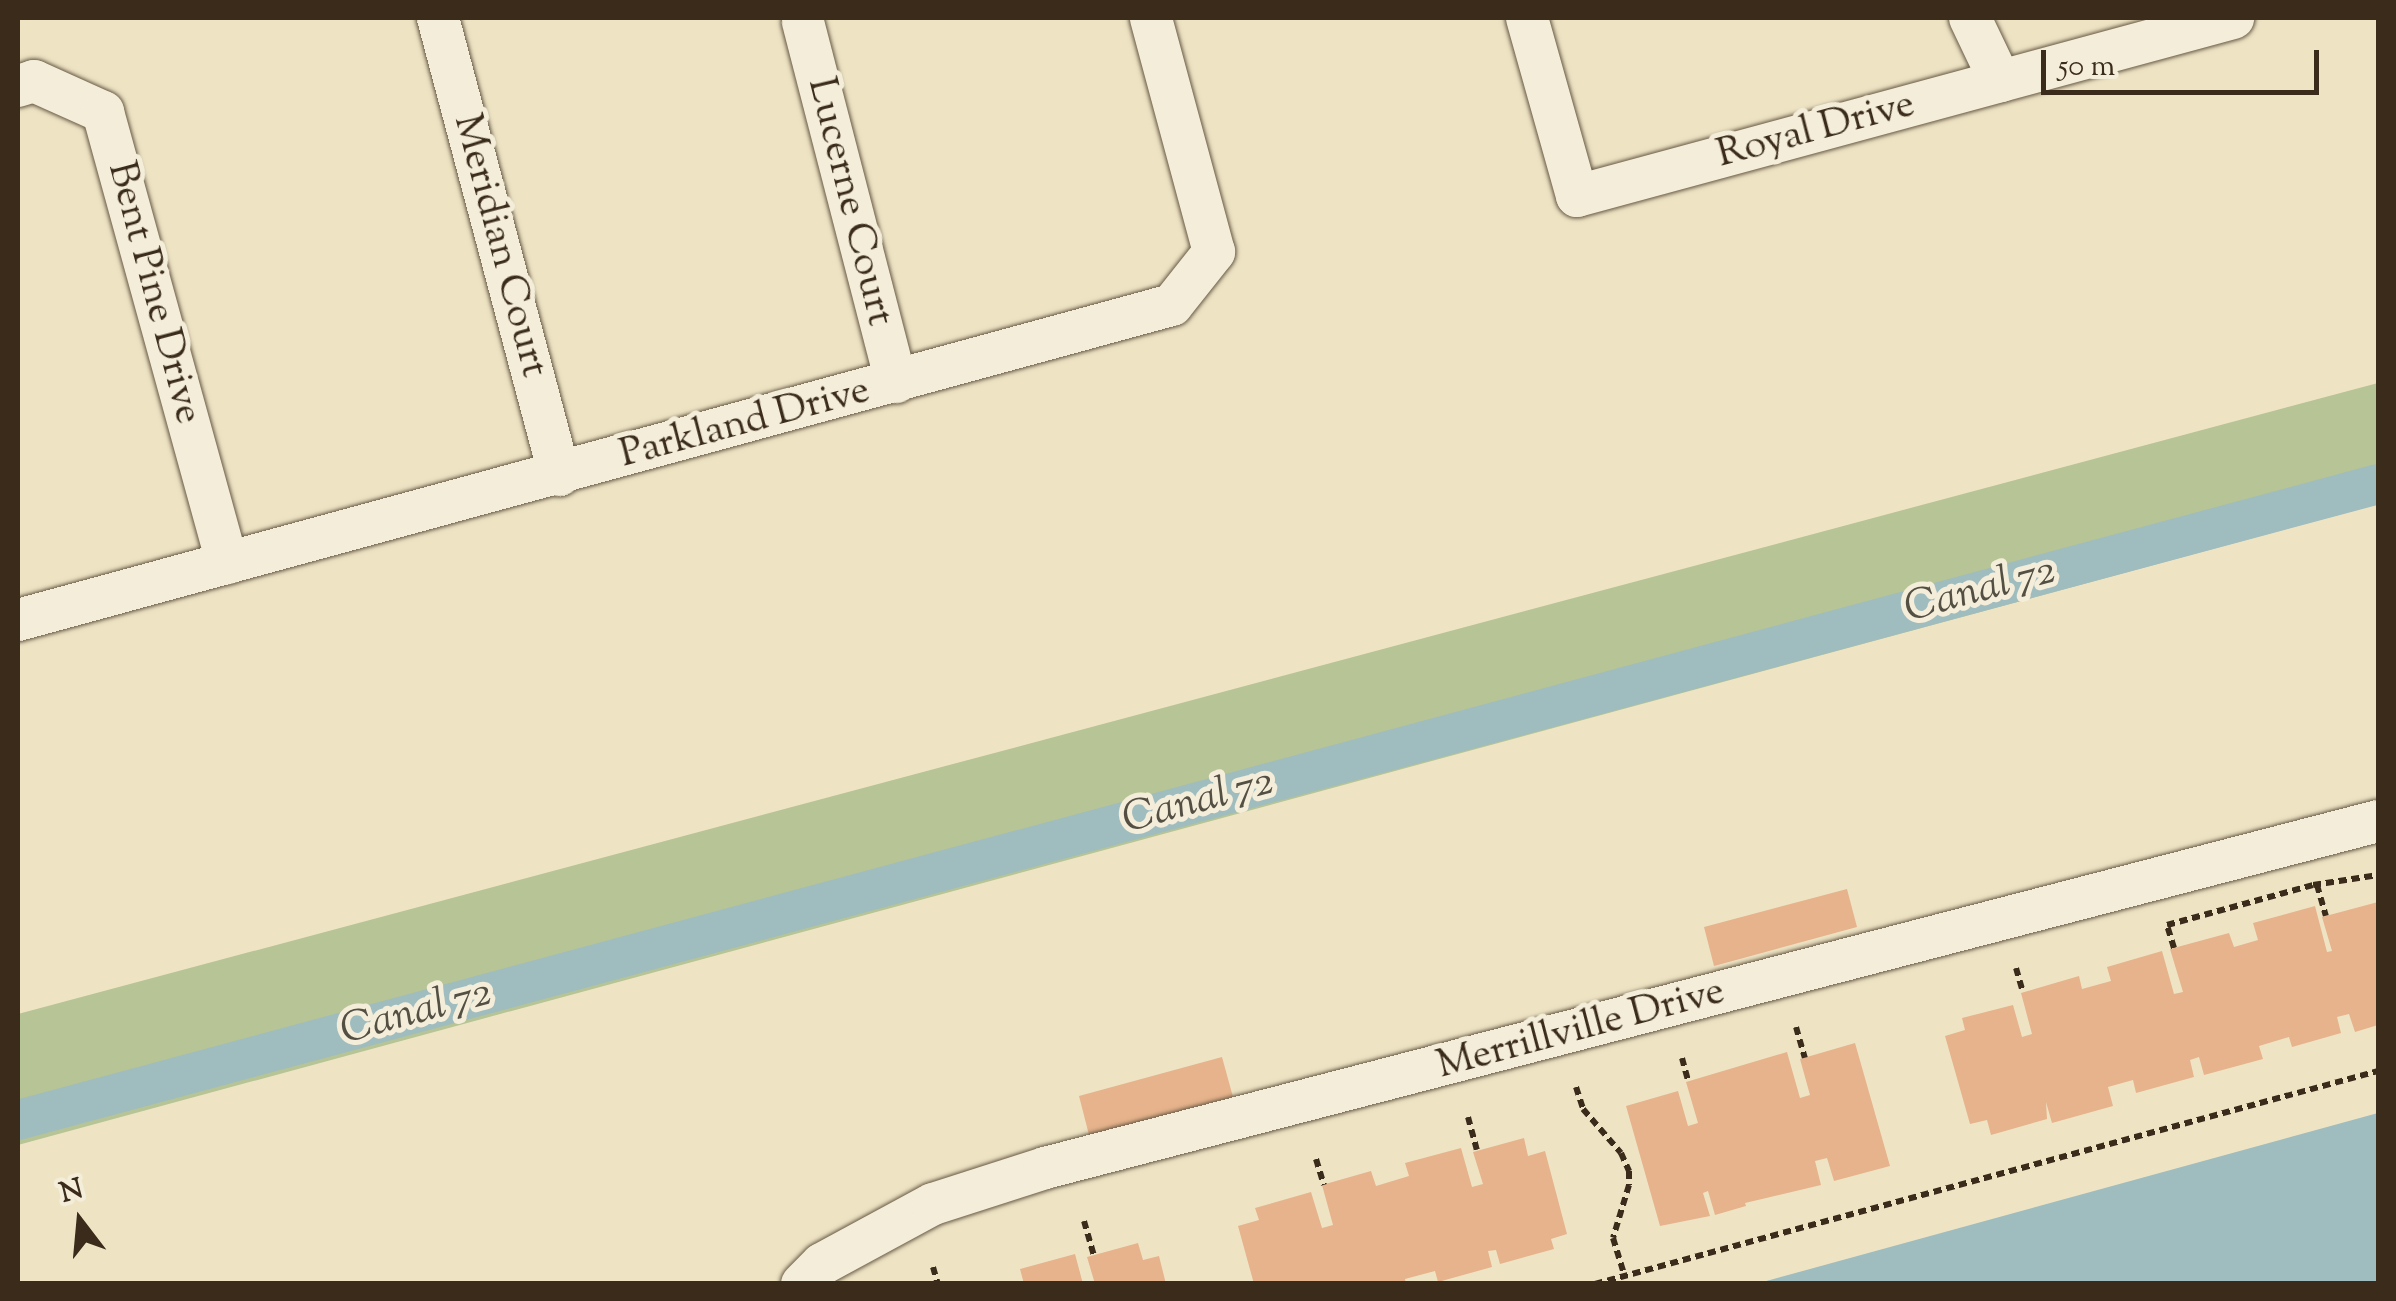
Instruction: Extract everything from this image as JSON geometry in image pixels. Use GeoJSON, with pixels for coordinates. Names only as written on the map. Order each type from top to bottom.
{"type":"FeatureCollection","features":[{"type":"Feature","properties":{"kind":"street","name":"Meridian Court"},"geometry":{"type":"LineString","coordinates":[[438,18],[560,475]]}},
{"type":"Feature","properties":{"kind":"street","name":"Parkland Drive"},"geometry":{"type":"LineString","coordinates":[[18,620],[1172,305],[1214,252],[1151,18]]}},
{"type":"Feature","properties":{"kind":"street","name":"Royal Drive"},"geometry":{"type":"LineString","coordinates":[[1526,18],[1577,196],[2233,18]]}},
{"type":"Feature","properties":{"kind":"street"},"geometry":{"type":"LineString","coordinates":[[1970,18],[2000,81]]}},
{"type":"Feature","properties":{"kind":"street","name":"Lucerne Court"},"geometry":{"type":"LineString","coordinates":[[803,22],[896,382]]}},
{"type":"Feature","properties":{"kind":"street","name":"Bent Pine Drive"},"geometry":{"type":"LineString","coordinates":[[18,86],[34,81],[103,112],[227,564]]}},
{"type":"Feature","properties":{"kind":"street","name":"Merrillville Drive"},"geometry":{"type":"LineString","coordinates":[[802,1284],[822,1264],[934,1204],[1045,1168],[2378,820]]}},
{"type":"Feature","properties":{"kind":"path"},"geometry":{"type":"LineString","coordinates":[[2174,948],[2168,925],[2317,884],[2378,875]]}},
{"type":"Feature","properties":{"kind":"path"},"geometry":{"type":"LineString","coordinates":[[2317,884],[2326,916]]}},
{"type":"Feature","properties":{"kind":"path"},"geometry":{"type":"LineString","coordinates":[[2016,968],[2023,992]]}},
{"type":"Feature","properties":{"kind":"path"},"geometry":{"type":"LineString","coordinates":[[1796,1027],[1805,1058]]}},
{"type":"Feature","properties":{"kind":"path"},"geometry":{"type":"LineString","coordinates":[[1682,1058],[1688,1081]]}},
{"type":"Feature","properties":{"kind":"path"},"geometry":{"type":"LineString","coordinates":[[1596,1284],[2378,1071]]}},
{"type":"Feature","properties":{"kind":"path"},"geometry":{"type":"LineString","coordinates":[[1576,1088],[1584,1109],[1622,1153],[1628,1171],[1629,1185],[1614,1238],[1624,1276]]}},
{"type":"Feature","properties":{"kind":"path"},"geometry":{"type":"LineString","coordinates":[[1468,1116],[1477,1150]]}},
{"type":"Feature","properties":{"kind":"path"},"geometry":{"type":"LineString","coordinates":[[1316,1159],[1324,1185]]}},
{"type":"Feature","properties":{"kind":"path"},"geometry":{"type":"LineString","coordinates":[[1084,1221],[1094,1255]]}},
{"type":"Feature","properties":{"kind":"path"},"geometry":{"type":"LineString","coordinates":[[933,1267],[938,1284]]}},
{"type":"Feature","properties":{"kind":"green space"},"geometry":{"type":"Polygon","coordinates":[[[2378,383],[2378,504],[18,1145],[18,1014],[2378,383]]]}},
{"type":"Feature","properties":{"kind":"water"},"geometry":{"type":"Polygon","coordinates":[[[2378,1113],[2378,1283],[1759,1283],[2378,1113]]]}},
{"type":"Feature","properties":{"kind":"building"},"geometry":{"type":"Polygon","coordinates":[[[1847,889],[1857,927],[1714,966],[1704,927],[1847,889]]]}},
{"type":"Feature","properties":{"kind":"building"},"geometry":{"type":"Polygon","coordinates":[[[2378,902],[2378,1025],[2355,1032],[2349,1014],[2337,1017],[2341,1033],[2292,1047],[2289,1037],[2259,1046],[2263,1059],[2204,1075],[2199,1057],[2190,1060],[2194,1077],[2136,1093],[2133,1080],[2108,1087],[2113,1106],[2052,1123],[2046,1102],[2047,1119],[1991,1135],[1987,1120],[1970,1124],[1945,1036],[1965,1030],[1962,1018],[2013,1005],[2022,1037],[2032,1034],[2021,993],[2079,976],[2082,989],[2111,981],[2107,967],[2162,951],[2174,994],[2183,992],[2170,949],[2229,933],[2234,947],[2258,940],[2253,923],[2315,906],[2327,952],[2332,951],[2322,917],[2378,902]]]}},
{"type":"Feature","properties":{"kind":"building"},"geometry":{"type":"Polygon","coordinates":[[[1855,1043],[1890,1166],[1834,1181],[1827,1158],[1815,1161],[1821,1185],[1745,1203],[1746,1206],[1715,1215],[1708,1191],[1703,1193],[1710,1216],[1660,1226],[1626,1106],[1678,1091],[1688,1126],[1698,1123],[1686,1082],[1787,1052],[1800,1098],[1810,1095],[1800,1059],[1855,1043]]]}},
{"type":"Feature","properties":{"kind":"building"},"geometry":{"type":"Polygon","coordinates":[[[1222,1057],[1233,1097],[1089,1135],[1079,1096],[1222,1057]]]}},
{"type":"Feature","properties":{"kind":"building"},"geometry":{"type":"Polygon","coordinates":[[[1524,1138],[1528,1156],[1545,1151],[1567,1234],[1551,1239],[1554,1249],[1500,1264],[1496,1250],[1488,1251],[1492,1267],[1438,1282],[1435,1271],[1405,1279],[1406,1284],[1254,1284],[1238,1226],[1259,1220],[1255,1208],[1311,1192],[1322,1228],[1333,1225],[1322,1185],[1371,1171],[1376,1186],[1409,1176],[1405,1163],[1461,1148],[1472,1187],[1483,1184],[1473,1152],[1524,1138]]]}},
{"type":"Feature","properties":{"kind":"building"},"geometry":{"type":"Polygon","coordinates":[[[1138,1243],[1143,1260],[1159,1256],[1166,1284],[1095,1284],[1087,1257],[1138,1243]]]}},
{"type":"Feature","properties":{"kind":"building"},"geometry":{"type":"Polygon","coordinates":[[[1075,1254],[1083,1284],[1024,1284],[1020,1269],[1075,1254]]]}},
{"type":"Feature","properties":{"kind":"waterway","name":"Canal 72"},"geometry":{"type":"LineString","coordinates":[[18,1120],[2378,484]]}}]}
